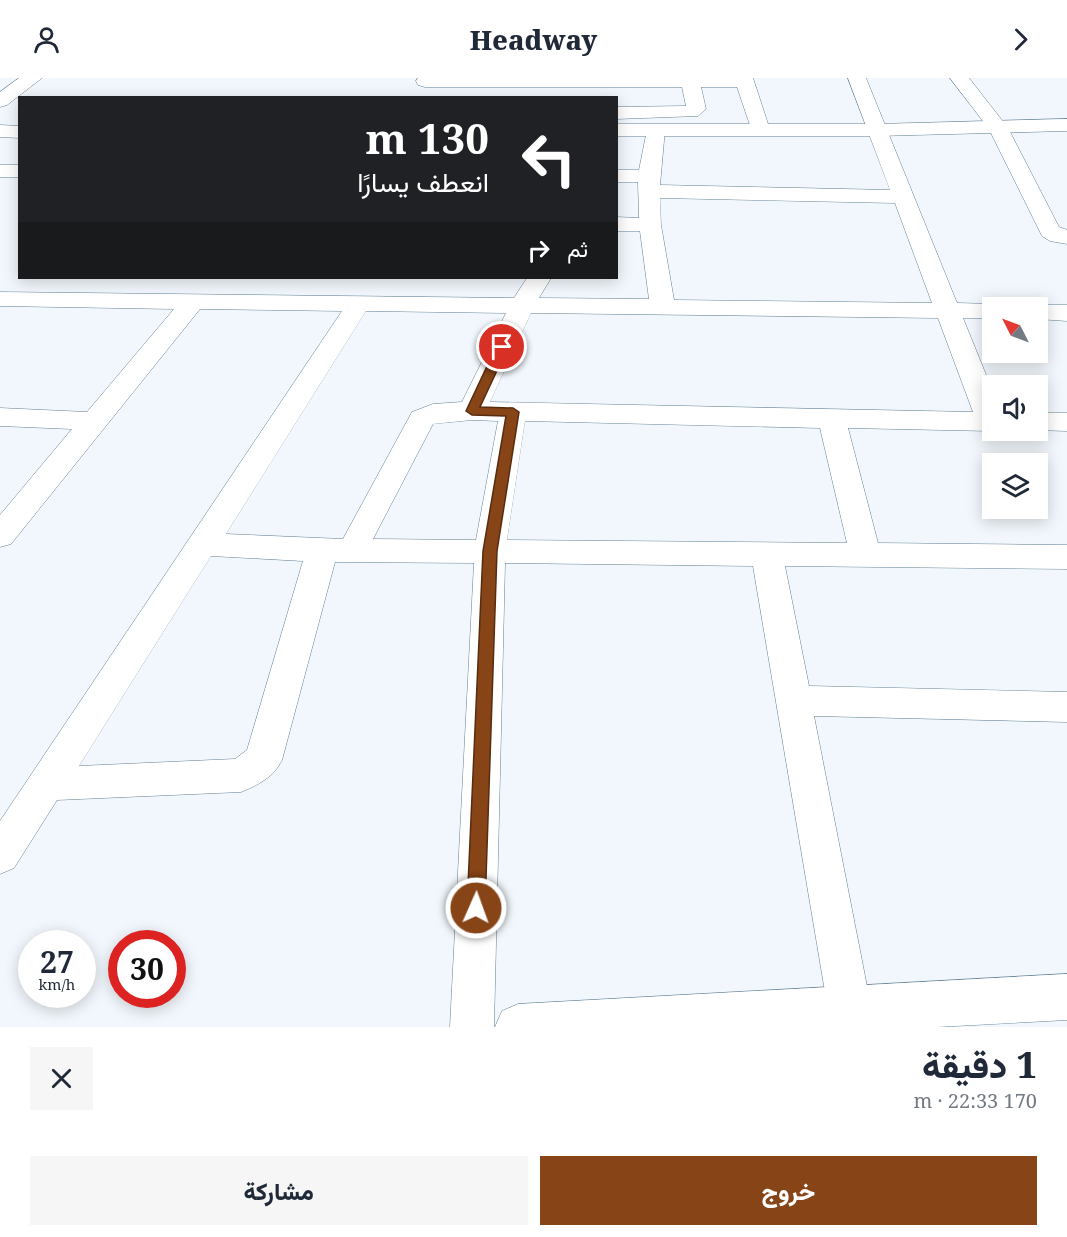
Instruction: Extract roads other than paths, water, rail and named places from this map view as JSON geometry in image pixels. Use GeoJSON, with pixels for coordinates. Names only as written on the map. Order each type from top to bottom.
{"type":"FeatureCollection","features":[{"type":"Feature","properties":{"kind":"street"},"geometry":{"type":"LineString","coordinates":[[0,101],[32,78]]}},
{"type":"Feature","properties":{"kind":"street"},"geometry":{"type":"LineString","coordinates":[[857,78],[982,398]]}},
{"type":"Feature","properties":{"kind":"street"},"geometry":{"type":"LineString","coordinates":[[958,78],[998,128],[1050,231],[1067,237]]}},
{"type":"Feature","properties":{"kind":"street"},"geometry":{"type":"LineString","coordinates":[[425,81],[478,89],[575,89],[690,81],[744,80],[760,130]]}},
{"type":"Feature","properties":{"kind":"street"},"geometry":{"type":"LineString","coordinates":[[618,113],[691,112],[696,109],[690,81]]}},
{"type":"Feature","properties":{"kind":"street"},"geometry":{"type":"LineString","coordinates":[[618,130],[877,130],[1067,125]]}},
{"type":"Feature","properties":{"kind":"street"},"geometry":{"type":"LineString","coordinates":[[655,129],[650,183],[650,225],[663,307]]}},
{"type":"Feature","properties":{"kind":"street"},"geometry":{"type":"LineString","coordinates":[[0,131],[18,132]]}},
{"type":"Feature","properties":{"kind":"street"},"geometry":{"type":"LineString","coordinates":[[0,171],[18,171]]}},
{"type":"Feature","properties":{"kind":"street"},"geometry":{"type":"LineString","coordinates":[[618,176],[650,183],[903,197]]}},
{"type":"Feature","properties":{"kind":"street"},"geometry":{"type":"LineString","coordinates":[[618,224],[650,225]]}},
{"type":"Feature","properties":{"kind":"street"},"geometry":{"type":"LineString","coordinates":[[472,411],[522,305],[538,279]]}},
{"type":"Feature","properties":{"kind":"street"},"geometry":{"type":"LineString","coordinates":[[0,299],[982,311]]}},
{"type":"Feature","properties":{"kind":"street"},"geometry":{"type":"LineString","coordinates":[[0,536],[193,301]]}},
{"type":"Feature","properties":{"kind":"street"},"geometry":{"type":"LineString","coordinates":[[0,855],[49,784],[200,544],[359,303]]}},
{"type":"Feature","properties":{"kind":"street"},"geometry":{"type":"LineString","coordinates":[[1048,312],[1067,312]]}},
{"type":"Feature","properties":{"kind":"street"},"geometry":{"type":"LineString","coordinates":[[49,784],[241,775],[263,759],[337,550],[422,418],[433,412],[982,422]]}},
{"type":"Feature","properties":{"kind":"street"},"geometry":{"type":"LineString","coordinates":[[472,1027],[490,551],[513,412]]}},
{"type":"Feature","properties":{"kind":"street"},"geometry":{"type":"LineString","coordinates":[[0,417],[94,421]]}},
{"type":"Feature","properties":{"kind":"street"},"geometry":{"type":"LineString","coordinates":[[832,419],[864,555]]}},
{"type":"Feature","properties":{"kind":"street"},"geometry":{"type":"LineString","coordinates":[[1048,422],[1067,422]]}},
{"type":"Feature","properties":{"kind":"street"},"geometry":{"type":"LineString","coordinates":[[200,544],[337,550],[1067,556]]}},
{"type":"Feature","properties":{"kind":"street"},"geometry":{"type":"LineString","coordinates":[[767,554],[852,1018]]}},
{"type":"Feature","properties":{"kind":"street"},"geometry":{"type":"LineString","coordinates":[[794,701],[1067,707]]}},
{"type":"Feature","properties":{"kind":"street"},"geometry":{"type":"LineString","coordinates":[[518,1027],[852,1018],[1067,997]]}}]}
